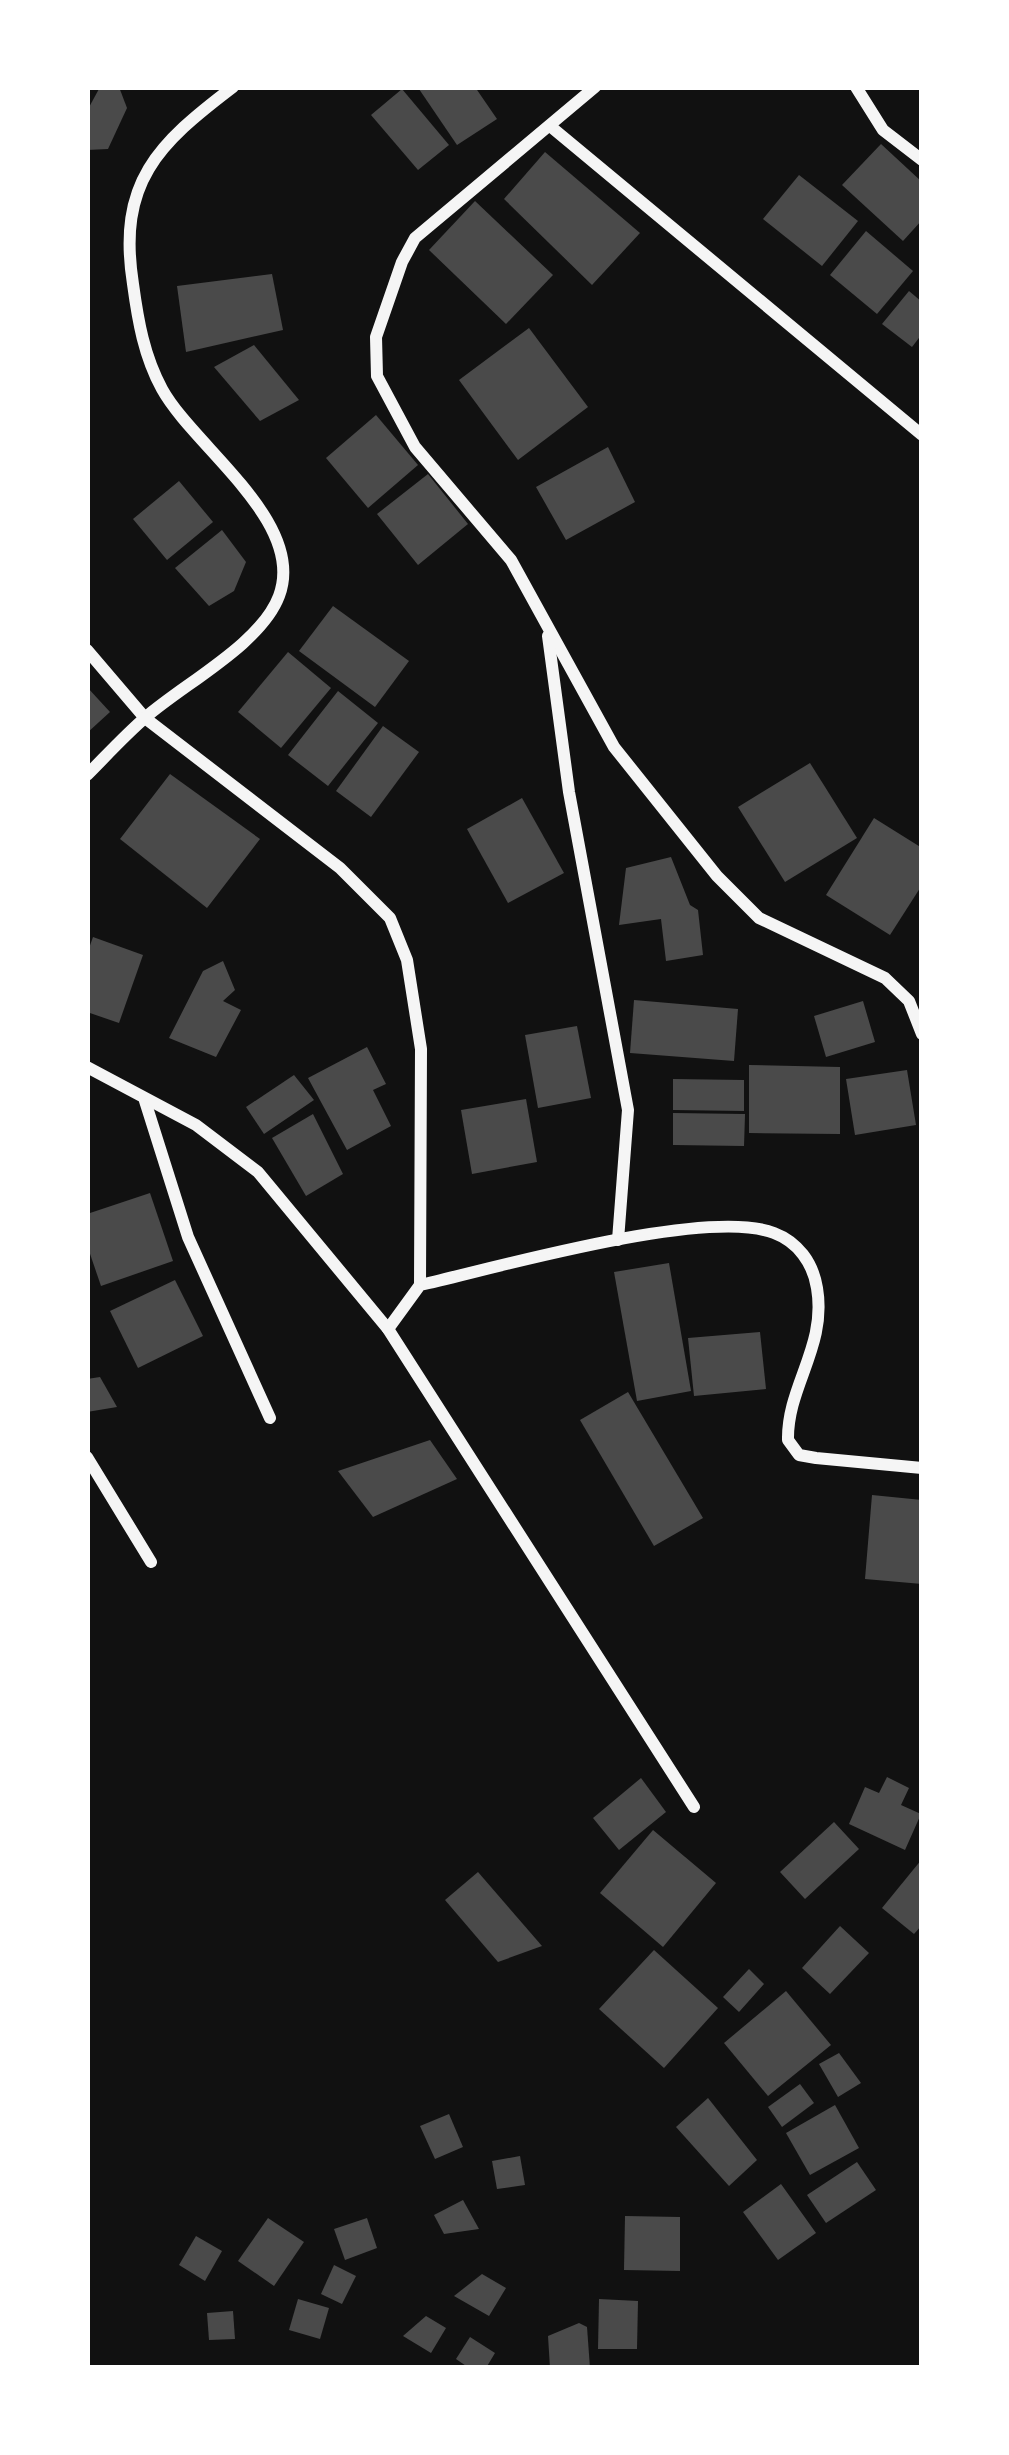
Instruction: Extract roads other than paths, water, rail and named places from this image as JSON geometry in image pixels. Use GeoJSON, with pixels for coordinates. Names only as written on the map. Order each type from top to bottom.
{"type":"FeatureCollection","features":[{"type":"Feature","properties":{"kind":"street"},"geometry":{"type":"LineString","coordinates":[[87,775],[146,718],[267,622],[281,590],[281,553],[262,512],[163,392],[141,339],[127,249],[136,200],[151,162],[175,131],[233,87]]}},
{"type":"Feature","properties":{"kind":"street"},"geometry":{"type":"LineString","coordinates":[[596,87],[416,238],[402,262],[376,338],[376,376],[415,447],[511,560],[614,747],[717,876],[759,918],[885,978],[909,1001],[922,1034]]}},
{"type":"Feature","properties":{"kind":"street"},"geometry":{"type":"LineString","coordinates":[[856,87],[883,130],[922,160]]}},
{"type":"Feature","properties":{"kind":"street"},"geometry":{"type":"LineString","coordinates":[[550,126],[922,435]]}},
{"type":"Feature","properties":{"kind":"street"},"geometry":{"type":"LineString","coordinates":[[547,625],[569,792],[628,1109],[618,1240]]}},
{"type":"Feature","properties":{"kind":"street"},"geometry":{"type":"LineString","coordinates":[[87,650],[146,718],[340,868],[389,918],[407,960],[421,1049],[420,1285],[388,1328]]}},
{"type":"Feature","properties":{"kind":"street"},"geometry":{"type":"LineString","coordinates":[[87,1067],[145,1102],[196,1125],[257,1172],[388,1328],[694,1807]]}},
{"type":"Feature","properties":{"kind":"street"},"geometry":{"type":"LineString","coordinates":[[145,1102],[188,1238],[270,1418]]}},
{"type":"Feature","properties":{"kind":"street"},"geometry":{"type":"LineString","coordinates":[[420,1285],[618,1240],[722,1226],[777,1233],[803,1252],[818,1288],[817,1339],[792,1402],[788,1440],[800,1455],[922,1468]]}},
{"type":"Feature","properties":{"kind":"street"},"geometry":{"type":"LineString","coordinates":[[87,1456],[151,1562]]}}]}
